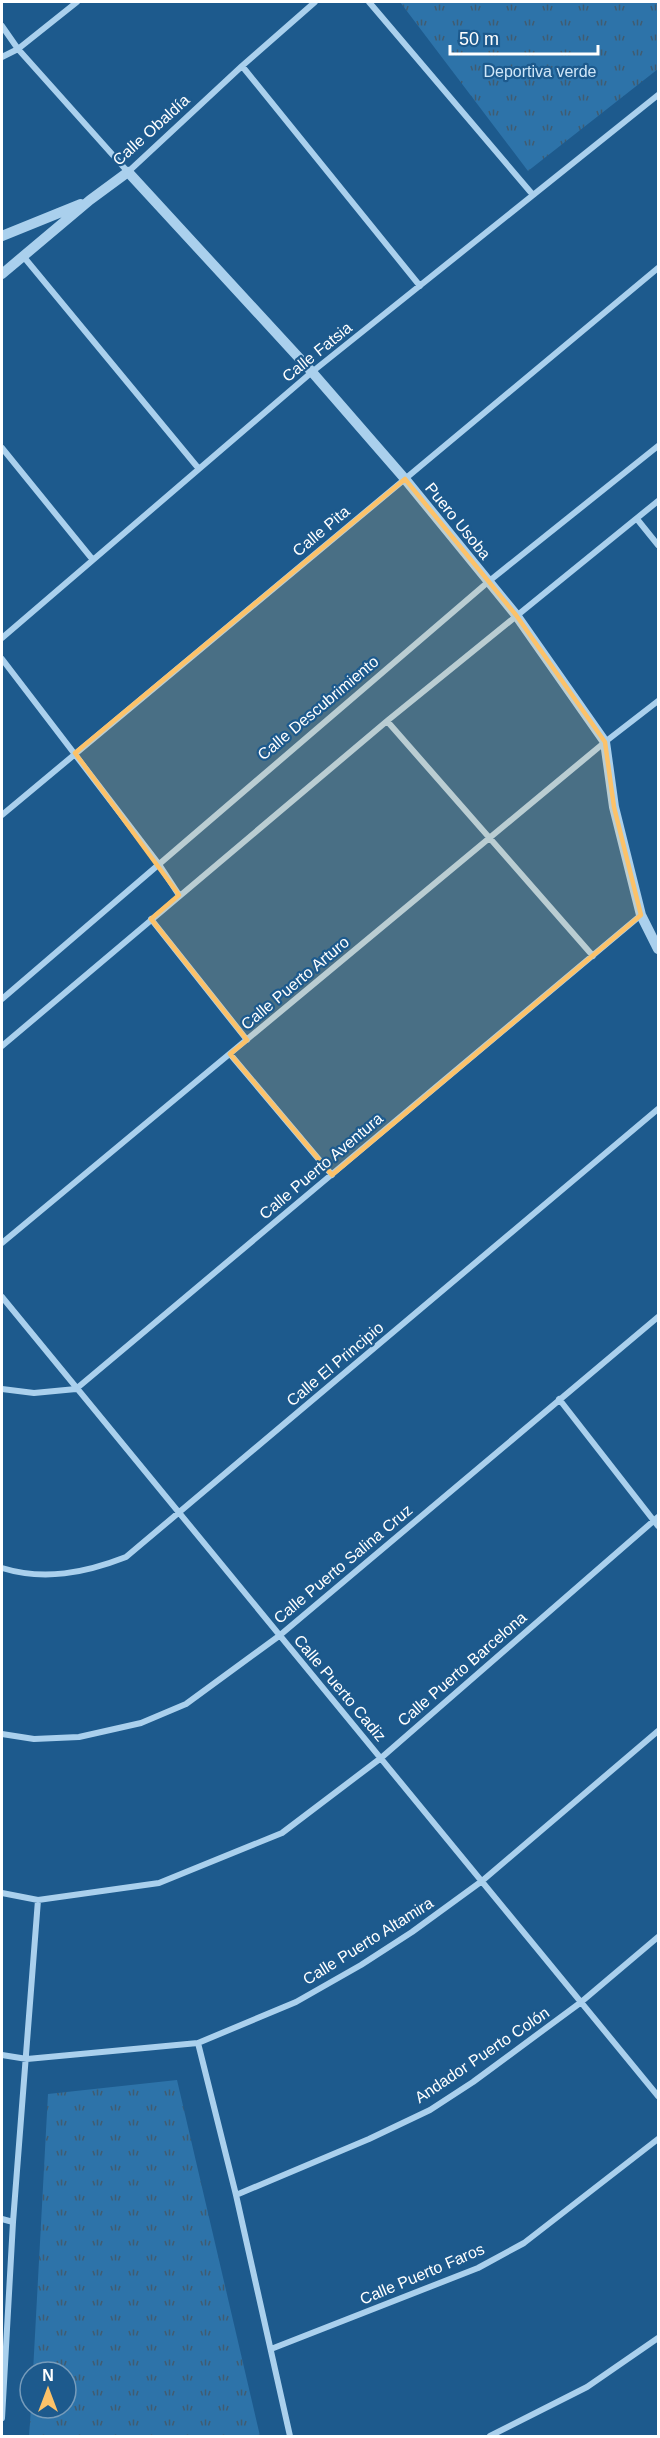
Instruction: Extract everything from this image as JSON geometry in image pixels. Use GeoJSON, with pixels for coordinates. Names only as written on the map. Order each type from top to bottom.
{"type":"FeatureCollection","features":[{"type":"Feature","properties":{"kind":"street"},"geometry":{"type":"LineString","coordinates":[[2,57],[18,50],[77,2]]}},
{"type":"Feature","properties":{"kind":"street","name":"Calle Obaldía"},"geometry":{"type":"LineString","coordinates":[[2,274],[90,200],[128,172],[315,2]]}},
{"type":"Feature","properties":{"kind":"street"},"geometry":{"type":"LineString","coordinates":[[369,2],[534,195]]}},
{"type":"Feature","properties":{"kind":"street"},"geometry":{"type":"LineString","coordinates":[[2,26],[18,50],[128,172]]}},
{"type":"Feature","properties":{"kind":"street"},"geometry":{"type":"LineString","coordinates":[[242,66],[420,286]]}},
{"type":"Feature","properties":{"kind":"street","name":"Calle Fatsia"},"geometry":{"type":"LineString","coordinates":[[2,638],[312,372],[658,95]]}},
{"type":"Feature","properties":{"kind":"street","name":"Puero Usoba"},"geometry":{"type":"LineString","coordinates":[[128,172],[312,372],[405,479],[516,615],[604,742],[615,807],[641,915],[658,949]]}},
{"type":"Feature","properties":{"kind":"street"},"geometry":{"type":"LineString","coordinates":[[2,236],[90,200]]}},
{"type":"Feature","properties":{"kind":"street"},"geometry":{"type":"LineString","coordinates":[[22,256],[199,470]]}},
{"type":"Feature","properties":{"kind":"street","name":"Calle Pita"},"geometry":{"type":"LineString","coordinates":[[2,815],[658,268]]}},
{"type":"Feature","properties":{"kind":"street","name":"Calle Descubrimiento"},"geometry":{"type":"LineString","coordinates":[[2,999],[488,582],[658,446]]}},
{"type":"Feature","properties":{"kind":"street"},"geometry":{"type":"LineString","coordinates":[[2,448],[93,560]]}},
{"type":"Feature","properties":{"kind":"street"},"geometry":{"type":"LineString","coordinates":[[2,1046],[387,721],[658,501]]}},
{"type":"Feature","properties":{"kind":"street"},"geometry":{"type":"LineString","coordinates":[[637,519],[658,545]]}},
{"type":"Feature","properties":{"kind":"street"},"geometry":{"type":"LineString","coordinates":[[2,659],[158,863],[179,895]]}},
{"type":"Feature","properties":{"kind":"street","name":"Calle Puerto Arturo"},"geometry":{"type":"LineString","coordinates":[[2,1243],[604,742],[658,701]]}},
{"type":"Feature","properties":{"kind":"street"},"geometry":{"type":"LineString","coordinates":[[387,721],[593,956]]}},
{"type":"Feature","properties":{"kind":"street","name":"Calle Puerto Aventura"},"geometry":{"type":"LineString","coordinates":[[76,1389],[641,915]]}},
{"type":"Feature","properties":{"kind":"street"},"geometry":{"type":"LineString","coordinates":[[151,919],[247,1040]]}},
{"type":"Feature","properties":{"kind":"street"},"geometry":{"type":"LineString","coordinates":[[230,1054],[332,1175]]}},
{"type":"Feature","properties":{"kind":"street","name":"Calle El Principio"},"geometry":{"type":"LineString","coordinates":[[2,1568],[15,1572],[56,1576],[94,1569],[126,1557],[658,1109]]}},
{"type":"Feature","properties":{"kind":"street","name":"Calle Puerto Cadiz"},"geometry":{"type":"LineString","coordinates":[[2,1297],[658,2096]]}},
{"type":"Feature","properties":{"kind":"street","name":"Calle Puerto Salina Cruz"},"geometry":{"type":"LineString","coordinates":[[2,1734],[34,1739],[80,1737],[141,1724],[186,1704],[279,1636],[658,1317]]}},
{"type":"Feature","properties":{"kind":"street"},"geometry":{"type":"LineString","coordinates":[[2,1389],[34,1393],[76,1389]]}},
{"type":"Feature","properties":{"kind":"street"},"geometry":{"type":"LineString","coordinates":[[559,1399],[657,1521]]}},
{"type":"Feature","properties":{"kind":"street","name":"Calle Puerto Barcelona"},"geometry":{"type":"LineString","coordinates":[[2,1893],[38,1900],[159,1883],[282,1833],[381,1758],[657,1521]]}},
{"type":"Feature","properties":{"kind":"street","name":"Calle Puerto Altamira"},"geometry":{"type":"LineString","coordinates":[[2,2055],[27,2059],[198,2043],[296,2002],[361,1965],[412,1932],[482,1881],[658,1731]]}},
{"type":"Feature","properties":{"kind":"street"},"geometry":{"type":"LineString","coordinates":[[2,2418],[13,2222],[38,1900]]}},
{"type":"Feature","properties":{"kind":"street","name":"Andador Puerto Colón"},"geometry":{"type":"LineString","coordinates":[[236,2195],[369,2139],[430,2110],[473,2082],[580,2003],[658,1937]]}},
{"type":"Feature","properties":{"kind":"street"},"geometry":{"type":"LineString","coordinates":[[198,2043],[236,2195],[290,2436]]}},
{"type":"Feature","properties":{"kind":"street","name":"Calle Puerto Faros"},"geometry":{"type":"LineString","coordinates":[[271,2349],[478,2268],[524,2243],[658,2139]]}},
{"type":"Feature","properties":{"kind":"street"},"geometry":{"type":"LineString","coordinates":[[2,2219],[13,2222]]}},
{"type":"Feature","properties":{"kind":"street"},"geometry":{"type":"LineString","coordinates":[[490,2436],[587,2387],[658,2338]]}},
{"type":"Feature","properties":{"kind":"highlighted area"},"geometry":{"type":"Polygon","coordinates":[[[405,479],[516,615],[605,742],[614,807],[641,915],[332,1175],[230,1054],[247,1040],[151,919],[179,895],[75,753],[405,479]]]}},
{"type":"Feature","properties":{"kind":"green space","name":"Deportiva verde"},"geometry":{"type":"Polygon","coordinates":[[[400,2],[658,2],[658,69],[528,171],[400,2]]]}},
{"type":"Feature","properties":{"kind":"green space"},"geometry":{"type":"Polygon","coordinates":[[[177,2080],[260,2436],[29,2436],[30,2420],[78,2420],[78,2360],[34,2360],[48,2094],[177,2080]]]}}]}
